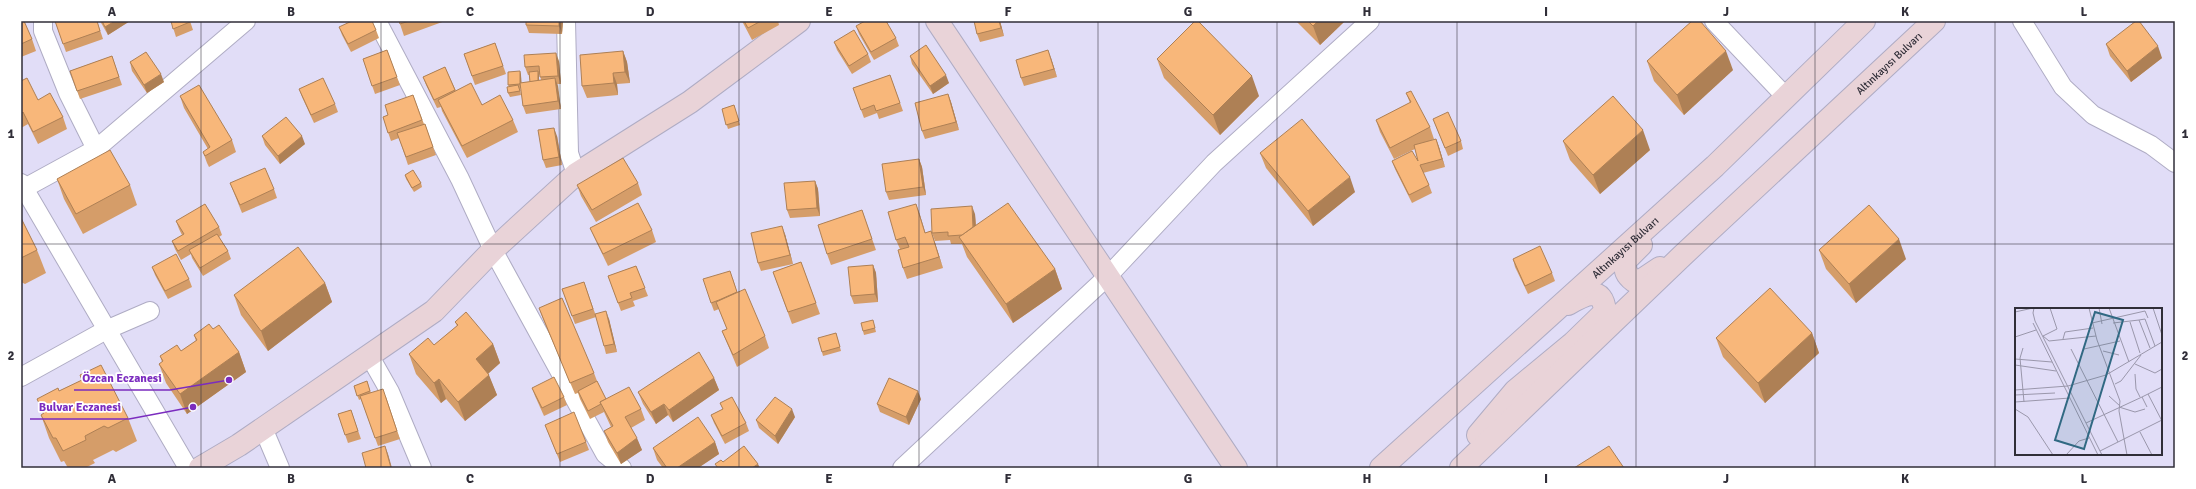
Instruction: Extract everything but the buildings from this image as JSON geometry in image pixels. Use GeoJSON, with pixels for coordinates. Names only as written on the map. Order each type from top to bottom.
{"type":"FeatureCollection","features":[{"type":"Feature","properties":{"kind":"main road"},"geometry":{"type":"LineString","coordinates":[[200,468],[263,428],[434,311],[493,250],[576,174],[690,102],[799,21]]}},
{"type":"Feature","properties":{"kind":"main road"},"geometry":{"type":"LineString","coordinates":[[937,21],[1236,468]]}},
{"type":"Feature","properties":{"kind":"main road","name":"Altınkayısı Bulvarı"},"geometry":{"type":"LineString","coordinates":[[1381,468],[1749,132],[1864,21]]}},
{"type":"Feature","properties":{"kind":"main road","name":"Altınkayısı Bulvarı"},"geometry":{"type":"LineString","coordinates":[[1461,468],[1699,240],[1934,21]]}},
{"type":"Feature","properties":{"kind":"main road"},"geometry":{"type":"LineString","coordinates":[[1699,240],[1642,280],[1634,281],[1628,277],[1625,271],[1625,261],[1687,205],[1722,170],[1749,132]]}},
{"type":"Feature","properties":{"kind":"main road"},"geometry":{"type":"LineString","coordinates":[[1461,468],[1481,430],[1510,397],[1596,323],[1604,312],[1604,305],[1599,296],[1592,293],[1583,295],[1553,312]]}},
{"type":"Feature","properties":{"kind":"street"},"geometry":{"type":"LineString","coordinates":[[44,21],[43,32],[68,93],[96,149]]}},
{"type":"Feature","properties":{"kind":"street"},"geometry":{"type":"LineString","coordinates":[[188,468],[22,187],[96,149],[246,21]]}},
{"type":"Feature","properties":{"kind":"street"},"geometry":{"type":"LineString","coordinates":[[377,21],[460,179],[493,250],[605,454],[622,468]]}},
{"type":"Feature","properties":{"kind":"street"},"geometry":{"type":"LineString","coordinates":[[566,21],[569,153],[576,174]]}},
{"type":"Feature","properties":{"kind":"street"},"geometry":{"type":"LineString","coordinates":[[902,468],[1108,276],[1214,163],[1370,21]]}},
{"type":"Feature","properties":{"kind":"street"},"geometry":{"type":"LineString","coordinates":[[1714,21],[1786,97]]}},
{"type":"Feature","properties":{"kind":"street"},"geometry":{"type":"LineString","coordinates":[[2022,21],[2063,87],[2093,115],[2151,145],[2175,163]]}},
{"type":"Feature","properties":{"kind":"street"},"geometry":{"type":"LineString","coordinates":[[21,377],[106,330],[150,311]]}},
{"type":"Feature","properties":{"kind":"street"},"geometry":{"type":"LineString","coordinates":[[369,355],[390,392],[422,468]]}},
{"type":"Feature","properties":{"kind":"street"},"geometry":{"type":"LineString","coordinates":[[263,428],[280,468]]}},
{"type":"Feature","properties":{"kind":"place","name":"Özcan Eczanesi"},"geometry":{"type":"Point","coordinates":[229,380]}},
{"type":"Feature","properties":{"kind":"place","name":"Bulvar Eczanesi"},"geometry":{"type":"Point","coordinates":[193,407]}}]}
